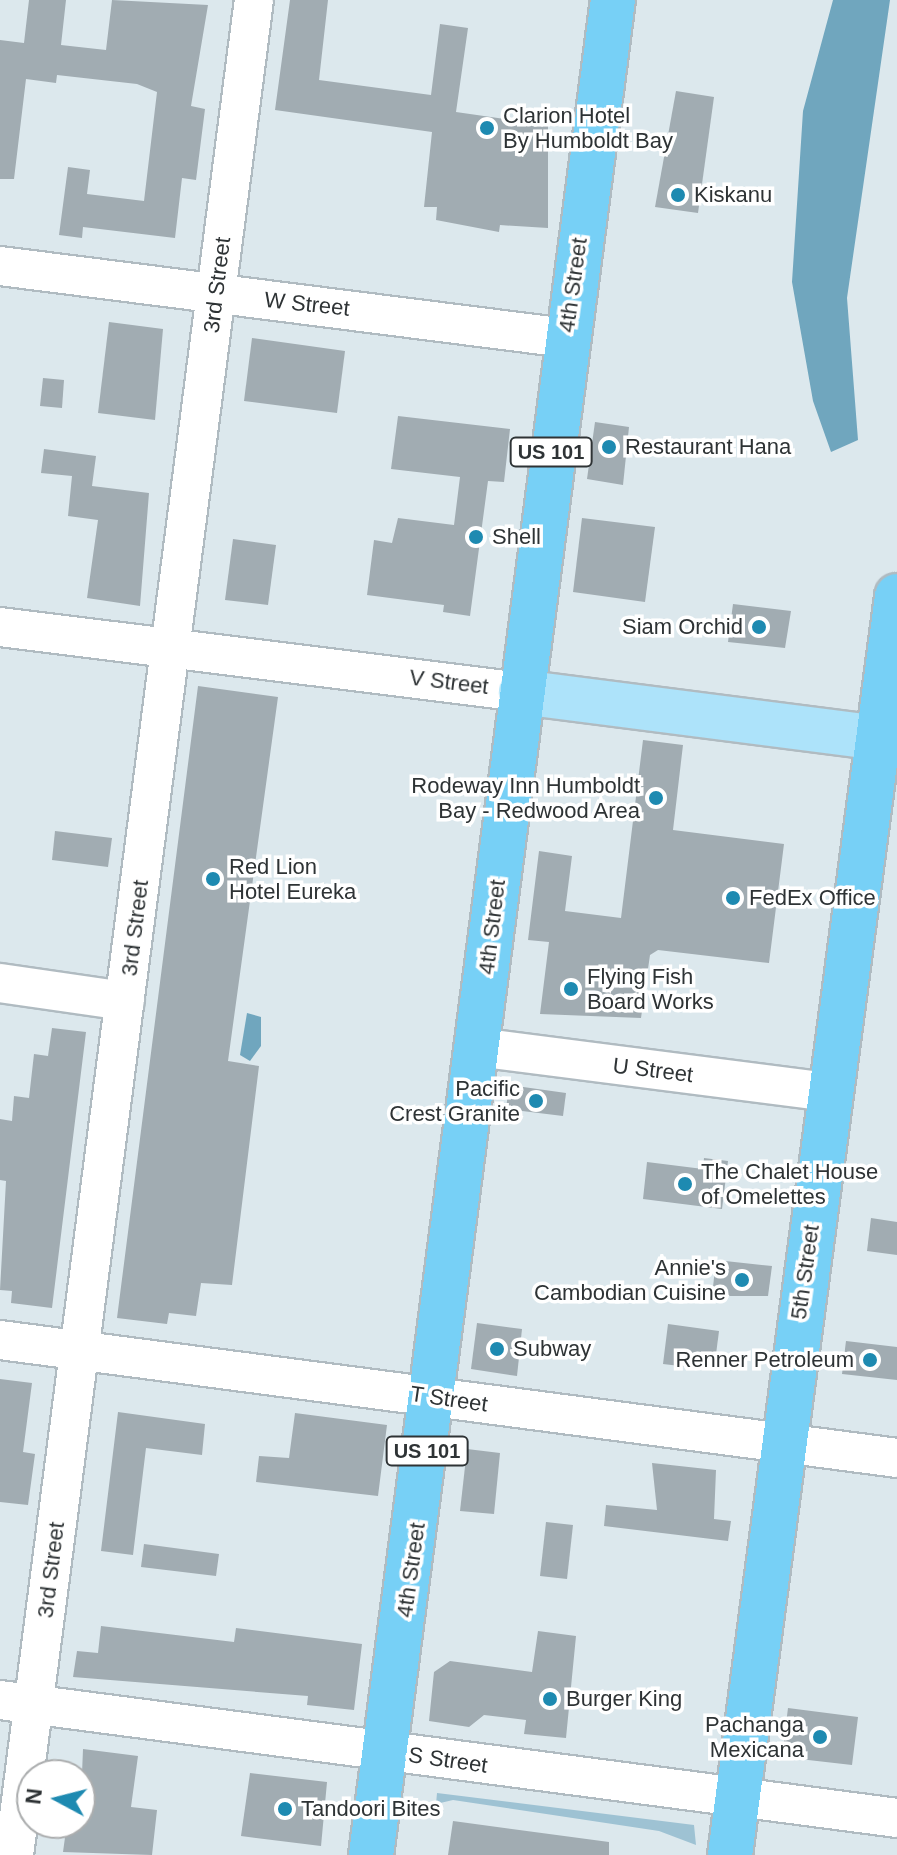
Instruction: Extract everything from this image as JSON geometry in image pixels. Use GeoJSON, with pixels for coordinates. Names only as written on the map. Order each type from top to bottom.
{"type":"FeatureCollection","features":[{"type":"Feature","properties":{"kind":"highway","name":"4th Street"},"geometry":{"type":"LineString","coordinates":[[371,1855],[434,1396],[566,338],[613,0]]}},
{"type":"Feature","properties":{"kind":"highway","name":"5th Street"},"geometry":{"type":"LineString","coordinates":[[730,1855],[829,1092],[888,738],[897,596]]}},
{"type":"Feature","properties":{"kind":"main road","name":"V Street"},"geometry":{"type":"LineString","coordinates":[[521,692],[888,738]]}},
{"type":"Feature","properties":{"kind":"street","name":"3rd Street"},"geometry":{"type":"LineString","coordinates":[[14,1855],[17,1703],[79,1352],[254,0]]}},
{"type":"Feature","properties":{"kind":"street","name":"W Street"},"geometry":{"type":"LineString","coordinates":[[0,266],[566,338]]}},
{"type":"Feature","properties":{"kind":"street","name":"V Street"},"geometry":{"type":"LineString","coordinates":[[0,627],[521,692]]}},
{"type":"Feature","properties":{"kind":"street"},"geometry":{"type":"LineString","coordinates":[[0,983],[125,1001]]}},
{"type":"Feature","properties":{"kind":"street","name":"U Street"},"geometry":{"type":"LineString","coordinates":[[477,1047],[829,1092]]}},
{"type":"Feature","properties":{"kind":"street","name":"T Street"},"geometry":{"type":"LineString","coordinates":[[0,1340],[897,1458]]}},
{"type":"Feature","properties":{"kind":"street","name":"S Street"},"geometry":{"type":"LineString","coordinates":[[17,1703],[897,1818]]}},
{"type":"Feature","properties":{"kind":"shaded area"},"geometry":{"type":"Polygon","coordinates":[[[833,0],[890,0],[847,298],[858,440],[831,452],[813,401],[792,282],[803,111],[833,0]]]}},
{"type":"Feature","properties":{"kind":"shaded area"},"geometry":{"type":"Polygon","coordinates":[[[247,1013],[261,1017],[261,1046],[250,1061],[240,1055],[247,1013]]]}},
{"type":"Feature","properties":{"kind":"shaded area"},"geometry":{"type":"Polygon","coordinates":[[[437,1793],[694,1825],[696,1845],[659,1831],[453,1800],[436,1804],[437,1793]]]}},
{"type":"Feature","properties":{"kind":"building"},"geometry":{"type":"Polygon","coordinates":[[[29,0],[66,0],[61,45],[106,50],[112,0],[208,5],[191,106],[205,109],[196,180],[182,178],[175,238],[83,227],[82,238],[59,235],[68,167],[90,170],[87,194],[144,201],[157,92],[137,84],[57,75],[56,83],[26,79],[14,179],[0,179],[0,40],[24,43],[29,0]]]}},
{"type":"Feature","properties":{"kind":"building","name":"Clarion Hotel By Humboldt Bay"},"geometry":{"type":"Polygon","coordinates":[[[290,0],[328,0],[319,80],[431,95],[440,24],[468,28],[456,112],[548,125],[548,228],[500,225],[499,232],[436,220],[437,207],[424,207],[432,132],[275,110],[290,0]]]}},
{"type":"Feature","properties":{"kind":"building"},"geometry":{"type":"Polygon","coordinates":[[[676,91],[714,97],[698,213],[655,207],[676,91]]]}},
{"type":"Feature","properties":{"kind":"building"},"geometry":{"type":"Polygon","coordinates":[[[109,322],[163,329],[155,420],[98,413],[109,322]]]}},
{"type":"Feature","properties":{"kind":"building"},"geometry":{"type":"Polygon","coordinates":[[[252,338],[345,351],[337,413],[244,401],[252,338]]]}},
{"type":"Feature","properties":{"kind":"building"},"geometry":{"type":"Polygon","coordinates":[[[43,378],[64,380],[62,408],[40,406],[43,378]]]}},
{"type":"Feature","properties":{"kind":"building"},"geometry":{"type":"Polygon","coordinates":[[[398,416],[510,429],[504,482],[488,481],[470,616],[443,612],[444,605],[367,595],[374,540],[392,543],[398,518],[454,525],[460,477],[391,469],[398,416]]]}},
{"type":"Feature","properties":{"kind":"building","name":"Restaurant Hana"},"geometry":{"type":"Polygon","coordinates":[[[595,422],[629,427],[623,485],[587,479],[595,422]]]}},
{"type":"Feature","properties":{"kind":"building"},"geometry":{"type":"Polygon","coordinates":[[[44,449],[96,456],[92,486],[149,493],[140,606],[87,598],[98,520],[68,516],[72,476],[41,473],[44,449]]]}},
{"type":"Feature","properties":{"kind":"building"},"geometry":{"type":"Polygon","coordinates":[[[582,518],[655,527],[645,602],[573,592],[582,518]]]}},
{"type":"Feature","properties":{"kind":"building"},"geometry":{"type":"Polygon","coordinates":[[[233,539],[276,545],[268,605],[225,600],[233,539]]]}},
{"type":"Feature","properties":{"kind":"building","name":"Siam Orchid"},"geometry":{"type":"Polygon","coordinates":[[[733,604],[791,611],[785,648],[728,642],[733,604]]]}},
{"type":"Feature","properties":{"kind":"building","name":"Red Lion Hotel Eureka"},"geometry":{"type":"Polygon","coordinates":[[[198,686],[278,697],[228,1061],[259,1066],[232,1285],[201,1283],[196,1316],[169,1313],[167,1324],[117,1318],[198,686]]]}},
{"type":"Feature","properties":{"kind":"building"},"geometry":{"type":"Polygon","coordinates":[[[643,740],[683,745],[673,830],[784,844],[769,963],[658,950],[650,955],[641,1018],[540,1014],[549,942],[528,940],[539,851],[572,856],[565,911],[621,918],[643,740]]]}},
{"type":"Feature","properties":{"kind":"building"},"geometry":{"type":"Polygon","coordinates":[[[55,831],[112,838],[108,867],[52,860],[55,831]]]}},
{"type":"Feature","properties":{"kind":"building"},"geometry":{"type":"Polygon","coordinates":[[[52,1028],[86,1032],[52,1308],[11,1303],[12,1291],[0,1290],[6,1181],[0,1180],[0,1119],[12,1121],[14,1096],[29,1098],[34,1054],[48,1056],[52,1028]]]}},
{"type":"Feature","properties":{"kind":"building","name":"Pacific Crest Granite"},"geometry":{"type":"Polygon","coordinates":[[[509,1085],[566,1093],[563,1116],[506,1109],[509,1085]]]}},
{"type":"Feature","properties":{"kind":"building","name":"The Chalet House of Omelettes"},"geometry":{"type":"Polygon","coordinates":[[[704,1158],[728,1161],[722,1209],[643,1199],[647,1162],[703,1169],[704,1158]]]}},
{"type":"Feature","properties":{"kind":"building"},"geometry":{"type":"Polygon","coordinates":[[[871,1218],[897,1222],[897,1255],[867,1251],[871,1218]]]}},
{"type":"Feature","properties":{"kind":"building","name":"Annie's Cambodian Cuisine"},"geometry":{"type":"Polygon","coordinates":[[[716,1260],[772,1266],[768,1296],[712,1296],[716,1260]]]}},
{"type":"Feature","properties":{"kind":"building","name":"Subway"},"geometry":{"type":"Polygon","coordinates":[[[477,1323],[522,1329],[517,1376],[471,1369],[477,1323]]]}},
{"type":"Feature","properties":{"kind":"building"},"geometry":{"type":"Polygon","coordinates":[[[668,1324],[719,1331],[714,1370],[663,1364],[668,1324]]]}},
{"type":"Feature","properties":{"kind":"building","name":"Renner Petroleum"},"geometry":{"type":"Polygon","coordinates":[[[846,1341],[897,1347],[897,1380],[842,1374],[846,1341]]]}},
{"type":"Feature","properties":{"kind":"building"},"geometry":{"type":"Polygon","coordinates":[[[0,1379],[32,1383],[23,1452],[35,1454],[28,1505],[0,1502],[0,1379]]]}},
{"type":"Feature","properties":{"kind":"building"},"geometry":{"type":"Polygon","coordinates":[[[118,1412],[205,1424],[202,1455],[146,1448],[133,1555],[101,1551],[118,1412]]]}},
{"type":"Feature","properties":{"kind":"building"},"geometry":{"type":"Polygon","coordinates":[[[295,1413],[387,1425],[378,1496],[256,1482],[259,1456],[289,1458],[295,1413]]]}},
{"type":"Feature","properties":{"kind":"building"},"geometry":{"type":"Polygon","coordinates":[[[467,1449],[500,1453],[494,1514],[460,1511],[467,1449]]]}},
{"type":"Feature","properties":{"kind":"building"},"geometry":{"type":"Polygon","coordinates":[[[652,1463],[716,1470],[714,1519],[731,1521],[728,1541],[604,1526],[606,1505],[657,1510],[652,1463]]]}},
{"type":"Feature","properties":{"kind":"building"},"geometry":{"type":"Polygon","coordinates":[[[546,1522],[573,1525],[567,1579],[540,1576],[546,1522]]]}},
{"type":"Feature","properties":{"kind":"building"},"geometry":{"type":"Polygon","coordinates":[[[144,1544],[219,1554],[216,1576],[141,1567],[144,1544]]]}},
{"type":"Feature","properties":{"kind":"building"},"geometry":{"type":"Polygon","coordinates":[[[101,1626],[234,1642],[236,1628],[362,1644],[354,1710],[307,1705],[308,1696],[73,1677],[77,1651],[98,1653],[101,1626]]]}},
{"type":"Feature","properties":{"kind":"building"},"geometry":{"type":"Polygon","coordinates":[[[538,1631],[576,1636],[566,1738],[524,1734],[526,1720],[484,1715],[469,1727],[429,1721],[434,1672],[450,1661],[532,1672],[538,1631]]]}},
{"type":"Feature","properties":{"kind":"building","name":"Pachanga Mexicana"},"geometry":{"type":"Polygon","coordinates":[[[788,1708],[858,1717],[852,1765],[782,1757],[788,1708]]]}},
{"type":"Feature","properties":{"kind":"building"},"geometry":{"type":"Polygon","coordinates":[[[83,1749],[138,1756],[131,1807],[157,1810],[152,1855],[63,1852],[65,1839],[96,1839],[96,1759],[83,1759],[83,1749]]]}},
{"type":"Feature","properties":{"kind":"building","name":"Tandoori Bites"},"geometry":{"type":"Polygon","coordinates":[[[250,1773],[327,1782],[321,1846],[241,1836],[250,1773]]]}},
{"type":"Feature","properties":{"kind":"building"},"geometry":{"type":"Polygon","coordinates":[[[453,1821],[609,1842],[609,1855],[448,1855],[453,1821]]]}},
{"type":"Feature","properties":{"kind":"place","name":"Clarion Hotel By Humboldt Bay"},"geometry":{"type":"Point","coordinates":[487,128]}},
{"type":"Feature","properties":{"kind":"place","name":"Kiskanu"},"geometry":{"type":"Point","coordinates":[678,195]}},
{"type":"Feature","properties":{"kind":"place","name":"Restaurant Hana"},"geometry":{"type":"Point","coordinates":[609,447]}},
{"type":"Feature","properties":{"kind":"place","name":"Shell"},"geometry":{"type":"Point","coordinates":[476,537]}},
{"type":"Feature","properties":{"kind":"place","name":"Siam Orchid"},"geometry":{"type":"Point","coordinates":[759,627]}},
{"type":"Feature","properties":{"kind":"place","name":"Rodeway Inn Humboldt Bay - Redwood Area"},"geometry":{"type":"Point","coordinates":[656,798]}},
{"type":"Feature","properties":{"kind":"place","name":"Red Lion Hotel Eureka"},"geometry":{"type":"Point","coordinates":[213,879]}},
{"type":"Feature","properties":{"kind":"place","name":"FedEx Office"},"geometry":{"type":"Point","coordinates":[733,898]}},
{"type":"Feature","properties":{"kind":"place","name":"Flying Fish Board Works"},"geometry":{"type":"Point","coordinates":[571,989]}},
{"type":"Feature","properties":{"kind":"place","name":"Pacific Crest Granite"},"geometry":{"type":"Point","coordinates":[536,1101]}},
{"type":"Feature","properties":{"kind":"place","name":"The Chalet House of Omelettes"},"geometry":{"type":"Point","coordinates":[685,1184]}},
{"type":"Feature","properties":{"kind":"place","name":"Annie's Cambodian Cuisine"},"geometry":{"type":"Point","coordinates":[742,1280]}},
{"type":"Feature","properties":{"kind":"place","name":"Subway"},"geometry":{"type":"Point","coordinates":[497,1349]}},
{"type":"Feature","properties":{"kind":"place","name":"Renner Petroleum"},"geometry":{"type":"Point","coordinates":[870,1360]}},
{"type":"Feature","properties":{"kind":"place","name":"Burger King"},"geometry":{"type":"Point","coordinates":[550,1699]}},
{"type":"Feature","properties":{"kind":"place","name":"Pachanga Mexicana"},"geometry":{"type":"Point","coordinates":[820,1737]}},
{"type":"Feature","properties":{"kind":"place","name":"Tandoori Bites"},"geometry":{"type":"Point","coordinates":[285,1809]}}]}
